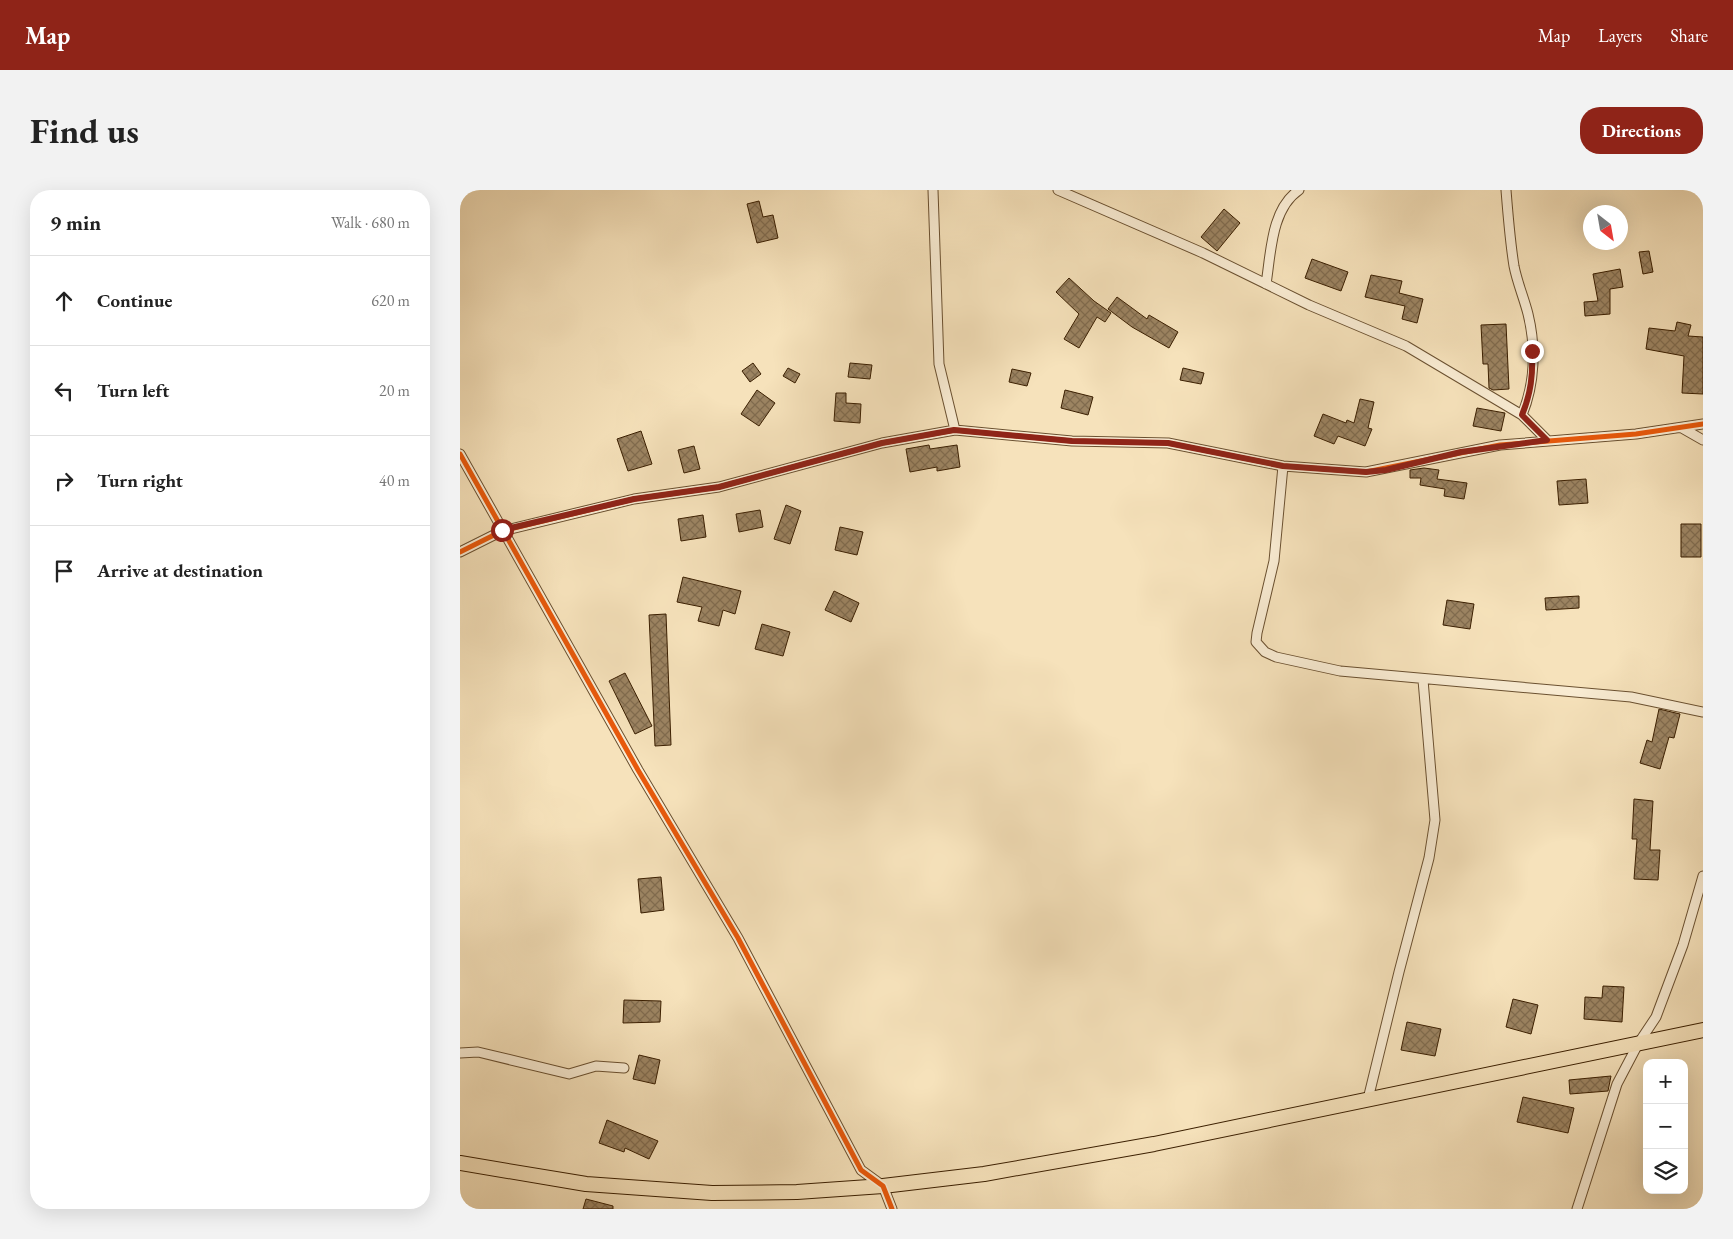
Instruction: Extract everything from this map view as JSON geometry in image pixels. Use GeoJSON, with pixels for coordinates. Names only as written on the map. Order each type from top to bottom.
{"type":"FeatureCollection","features":[{"type":"Feature","properties":{"kind":"main road"},"geometry":{"type":"LineString","coordinates":[[460,1163],[586,1184],[712,1193],[797,1192],[883,1186],[984,1174],[1135,1147],[1703,1030]]}},
{"type":"Feature","properties":{"kind":"street"},"geometry":{"type":"LineString","coordinates":[[933,190],[939,364],[954,430]]}},
{"type":"Feature","properties":{"kind":"street"},"geometry":{"type":"LineString","coordinates":[[1058,190],[1309,305],[1406,346],[1522,415],[1547,440]]}},
{"type":"Feature","properties":{"kind":"street"},"geometry":{"type":"LineString","coordinates":[[1266,284],[1280,213],[1291,195],[1299,190]]}},
{"type":"Feature","properties":{"kind":"street"},"geometry":{"type":"LineString","coordinates":[[1506,190],[1515,267],[1529,316],[1532,351],[1533,376],[1529,399],[1522,415]]}},
{"type":"Feature","properties":{"kind":"street"},"geometry":{"type":"LineString","coordinates":[[460,552],[502,530],[634,499],[719,487],[882,443],[954,430],[1072,441],[1168,443],[1283,466],[1366,472],[1386,470],[1461,452],[1547,440],[1636,434],[1703,424]]}},
{"type":"Feature","properties":{"kind":"street"},"geometry":{"type":"LineString","coordinates":[[1682,428],[1703,440]]}},
{"type":"Feature","properties":{"kind":"street"},"geometry":{"type":"LineString","coordinates":[[460,454],[656,802],[738,938],[861,1170],[883,1186],[892,1209]]}},
{"type":"Feature","properties":{"kind":"street"},"geometry":{"type":"LineString","coordinates":[[1283,466],[1274,561],[1257,633],[1256,642],[1260,648],[1276,657],[1340,671],[1423,680],[1631,697],[1703,712]]}},
{"type":"Feature","properties":{"kind":"street"},"geometry":{"type":"LineString","coordinates":[[1368,1099],[1429,858],[1435,820],[1423,680]]}},
{"type":"Feature","properties":{"kind":"street"},"geometry":{"type":"LineString","coordinates":[[1577,1209],[1617,1084],[1638,1044],[1656,1017],[1683,945],[1703,876]]}},
{"type":"Feature","properties":{"kind":"street"},"geometry":{"type":"LineString","coordinates":[[460,1053],[478,1052],[569,1074],[596,1066],[624,1068]]}},
{"type":"Feature","properties":{"kind":"building"},"geometry":{"type":"Polygon","coordinates":[[[759,201],[763,217],[773,215],[778,238],[757,243],[747,204],[759,201]]]}},
{"type":"Feature","properties":{"kind":"building"},"geometry":{"type":"Polygon","coordinates":[[[1224,209],[1240,223],[1217,251],[1201,237],[1224,209]]]}},
{"type":"Feature","properties":{"kind":"building"},"geometry":{"type":"Polygon","coordinates":[[[1649,251],[1653,272],[1643,274],[1639,252],[1649,251]]]}},
{"type":"Feature","properties":{"kind":"building"},"geometry":{"type":"Polygon","coordinates":[[[1312,259],[1348,272],[1341,291],[1305,278],[1312,259]]]}},
{"type":"Feature","properties":{"kind":"building"},"geometry":{"type":"Polygon","coordinates":[[[1620,269],[1623,287],[1610,289],[1610,314],[1585,316],[1584,302],[1598,301],[1593,274],[1620,269]]]}},
{"type":"Feature","properties":{"kind":"building"},"geometry":{"type":"Polygon","coordinates":[[[1371,275],[1402,281],[1399,293],[1423,299],[1417,323],[1402,319],[1405,306],[1365,297],[1371,275]]]}},
{"type":"Feature","properties":{"kind":"building"},"geometry":{"type":"Polygon","coordinates":[[[1069,278],[1094,301],[1111,313],[1105,322],[1097,317],[1079,348],[1064,339],[1079,314],[1056,292],[1069,278]]]}},
{"type":"Feature","properties":{"kind":"building"},"geometry":{"type":"Polygon","coordinates":[[[1117,297],[1147,319],[1149,315],[1178,332],[1169,348],[1132,327],[1108,309],[1117,297]]]}},
{"type":"Feature","properties":{"kind":"building"},"geometry":{"type":"Polygon","coordinates":[[[1677,322],[1691,325],[1688,336],[1703,337],[1703,394],[1682,393],[1684,356],[1646,349],[1649,328],[1675,331],[1677,322]]]}},
{"type":"Feature","properties":{"kind":"building"},"geometry":{"type":"Polygon","coordinates":[[[1506,324],[1509,389],[1493,390],[1489,388],[1488,364],[1483,364],[1481,325],[1506,324]]]}},
{"type":"Feature","properties":{"kind":"building"},"geometry":{"type":"Polygon","coordinates":[[[753,363],[761,374],[750,382],[742,371],[753,363]]]}},
{"type":"Feature","properties":{"kind":"building"},"geometry":{"type":"Polygon","coordinates":[[[850,363],[872,365],[870,379],[848,377],[850,363]]]}},
{"type":"Feature","properties":{"kind":"building"},"geometry":{"type":"Polygon","coordinates":[[[788,368],[800,374],[795,383],[783,376],[788,368]]]}},
{"type":"Feature","properties":{"kind":"building"},"geometry":{"type":"Polygon","coordinates":[[[1183,368],[1204,373],[1201,384],[1180,380],[1183,368]]]}},
{"type":"Feature","properties":{"kind":"building"},"geometry":{"type":"Polygon","coordinates":[[[1012,369],[1031,373],[1027,386],[1009,382],[1012,369]]]}},
{"type":"Feature","properties":{"kind":"building"},"geometry":{"type":"Polygon","coordinates":[[[757,390],[775,403],[759,426],[741,414],[757,390]]]}},
{"type":"Feature","properties":{"kind":"building"},"geometry":{"type":"Polygon","coordinates":[[[1065,390],[1093,397],[1088,415],[1061,408],[1065,390]]]}},
{"type":"Feature","properties":{"kind":"building"},"geometry":{"type":"Polygon","coordinates":[[[836,393],[846,393],[846,403],[861,404],[860,423],[834,421],[836,393]]]}},
{"type":"Feature","properties":{"kind":"building"},"geometry":{"type":"Polygon","coordinates":[[[1360,399],[1374,402],[1368,428],[1372,429],[1365,446],[1338,436],[1334,444],[1314,436],[1323,414],[1346,423],[1347,420],[1354,423],[1360,399]]]}},
{"type":"Feature","properties":{"kind":"building"},"geometry":{"type":"Polygon","coordinates":[[[1477,408],[1505,413],[1501,431],[1473,426],[1477,408]]]}},
{"type":"Feature","properties":{"kind":"building"},"geometry":{"type":"Polygon","coordinates":[[[641,431],[652,464],[628,471],[617,439],[641,431]]]}},
{"type":"Feature","properties":{"kind":"building"},"geometry":{"type":"Polygon","coordinates":[[[929,445],[930,449],[957,445],[960,467],[937,471],[937,467],[910,472],[906,449],[929,445]]]}},
{"type":"Feature","properties":{"kind":"building"},"geometry":{"type":"Polygon","coordinates":[[[694,446],[700,469],[684,473],[678,450],[694,446]]]}},
{"type":"Feature","properties":{"kind":"building"},"geometry":{"type":"Polygon","coordinates":[[[1424,468],[1439,470],[1437,479],[1467,483],[1464,499],[1444,496],[1445,489],[1420,485],[1421,478],[1410,478],[1410,470],[1424,468]]]}},
{"type":"Feature","properties":{"kind":"building"},"geometry":{"type":"Polygon","coordinates":[[[1586,479],[1588,503],[1559,505],[1557,481],[1586,479]]]}},
{"type":"Feature","properties":{"kind":"building"},"geometry":{"type":"Polygon","coordinates":[[[786,505],[801,511],[790,544],[774,539],[786,505]]]}},
{"type":"Feature","properties":{"kind":"building"},"geometry":{"type":"Polygon","coordinates":[[[760,510],[763,527],[739,532],[736,514],[760,510]]]}},
{"type":"Feature","properties":{"kind":"building"},"geometry":{"type":"Polygon","coordinates":[[[703,515],[706,537],[681,541],[678,519],[703,515]]]}},
{"type":"Feature","properties":{"kind":"building"},"geometry":{"type":"Polygon","coordinates":[[[1681,524],[1701,524],[1701,557],[1681,557],[1681,524]]]}},
{"type":"Feature","properties":{"kind":"building"},"geometry":{"type":"Polygon","coordinates":[[[840,527],[863,532],[857,555],[835,550],[840,527]]]}},
{"type":"Feature","properties":{"kind":"building"},"geometry":{"type":"Polygon","coordinates":[[[683,577],[741,591],[735,614],[723,610],[719,626],[698,621],[702,607],[677,602],[683,577]]]}},
{"type":"Feature","properties":{"kind":"building"},"geometry":{"type":"Polygon","coordinates":[[[834,591],[859,603],[851,622],[825,610],[834,591]]]}},
{"type":"Feature","properties":{"kind":"building"},"geometry":{"type":"Polygon","coordinates":[[[1579,596],[1579,608],[1546,610],[1545,598],[1579,596]]]}},
{"type":"Feature","properties":{"kind":"building"},"geometry":{"type":"Polygon","coordinates":[[[1447,600],[1474,604],[1470,629],[1443,625],[1447,600]]]}},
{"type":"Feature","properties":{"kind":"building"},"geometry":{"type":"Polygon","coordinates":[[[666,614],[671,745],[655,746],[649,615],[666,614]]]}},
{"type":"Feature","properties":{"kind":"building"},"geometry":{"type":"Polygon","coordinates":[[[762,624],[790,632],[783,656],[755,649],[762,624]]]}},
{"type":"Feature","properties":{"kind":"building"},"geometry":{"type":"Polygon","coordinates":[[[625,673],[652,726],[635,734],[609,681],[625,673]]]}},
{"type":"Feature","properties":{"kind":"building"},"geometry":{"type":"Polygon","coordinates":[[[1659,709],[1680,714],[1674,738],[1669,737],[1660,769],[1640,763],[1647,740],[1652,742],[1659,709]]]}},
{"type":"Feature","properties":{"kind":"building"},"geometry":{"type":"Polygon","coordinates":[[[1634,799],[1653,801],[1650,850],[1660,850],[1658,880],[1634,879],[1637,839],[1632,839],[1634,799]]]}},
{"type":"Feature","properties":{"kind":"building"},"geometry":{"type":"Polygon","coordinates":[[[661,877],[664,910],[641,913],[638,879],[661,877]]]}},
{"type":"Feature","properties":{"kind":"building"},"geometry":{"type":"Polygon","coordinates":[[[1603,986],[1624,987],[1622,1022],[1584,1019],[1585,997],[1602,998],[1603,986]]]}},
{"type":"Feature","properties":{"kind":"building"},"geometry":{"type":"Polygon","coordinates":[[[1513,999],[1538,1005],[1531,1034],[1506,1027],[1513,999]]]}},
{"type":"Feature","properties":{"kind":"building"},"geometry":{"type":"Polygon","coordinates":[[[624,1000],[661,1001],[660,1022],[623,1023],[624,1000]]]}},
{"type":"Feature","properties":{"kind":"building"},"geometry":{"type":"Polygon","coordinates":[[[1407,1022],[1441,1029],[1435,1056],[1401,1050],[1407,1022]]]}},
{"type":"Feature","properties":{"kind":"building"},"geometry":{"type":"Polygon","coordinates":[[[639,1055],[660,1060],[655,1084],[633,1079],[639,1055]]]}},
{"type":"Feature","properties":{"kind":"building"},"geometry":{"type":"Polygon","coordinates":[[[1611,1076],[1608,1091],[1570,1094],[1569,1080],[1611,1076]]]}},
{"type":"Feature","properties":{"kind":"building"},"geometry":{"type":"Polygon","coordinates":[[[1523,1097],[1574,1108],[1568,1133],[1517,1122],[1523,1097]]]}},
{"type":"Feature","properties":{"kind":"building"},"geometry":{"type":"Polygon","coordinates":[[[607,1120],[658,1141],[649,1159],[625,1148],[624,1152],[599,1143],[607,1120]]]}},
{"type":"Feature","properties":{"kind":"building"},"geometry":{"type":"Polygon","coordinates":[[[586,1199],[613,1206],[613,1209],[583,1209],[586,1199]]]}},
{"type":"Feature","properties":{"kind":"cycle path"},"geometry":{"type":"LineString","coordinates":[[460,552],[502,531],[634,499],[719,487],[882,443],[955,430],[1072,441],[1168,443],[1283,466],[1366,472],[1500,445],[1636,434],[1703,424]]}},
{"type":"Feature","properties":{"kind":"cycle path"},"geometry":{"type":"LineString","coordinates":[[460,454],[638,770],[738,938],[861,1170],[883,1186],[892,1209]]}},
{"type":"Feature","properties":{"kind":"route"},"geometry":{"type":"LineString","coordinates":[[502,530],[634,499],[686,490],[719,487],[882,443],[954,430],[988,431],[1072,441],[1168,443],[1283,466],[1366,472],[1386,470],[1461,452],[1500,445],[1547,440],[1522,415],[1529,399],[1533,376],[1532,351]]}}]}
